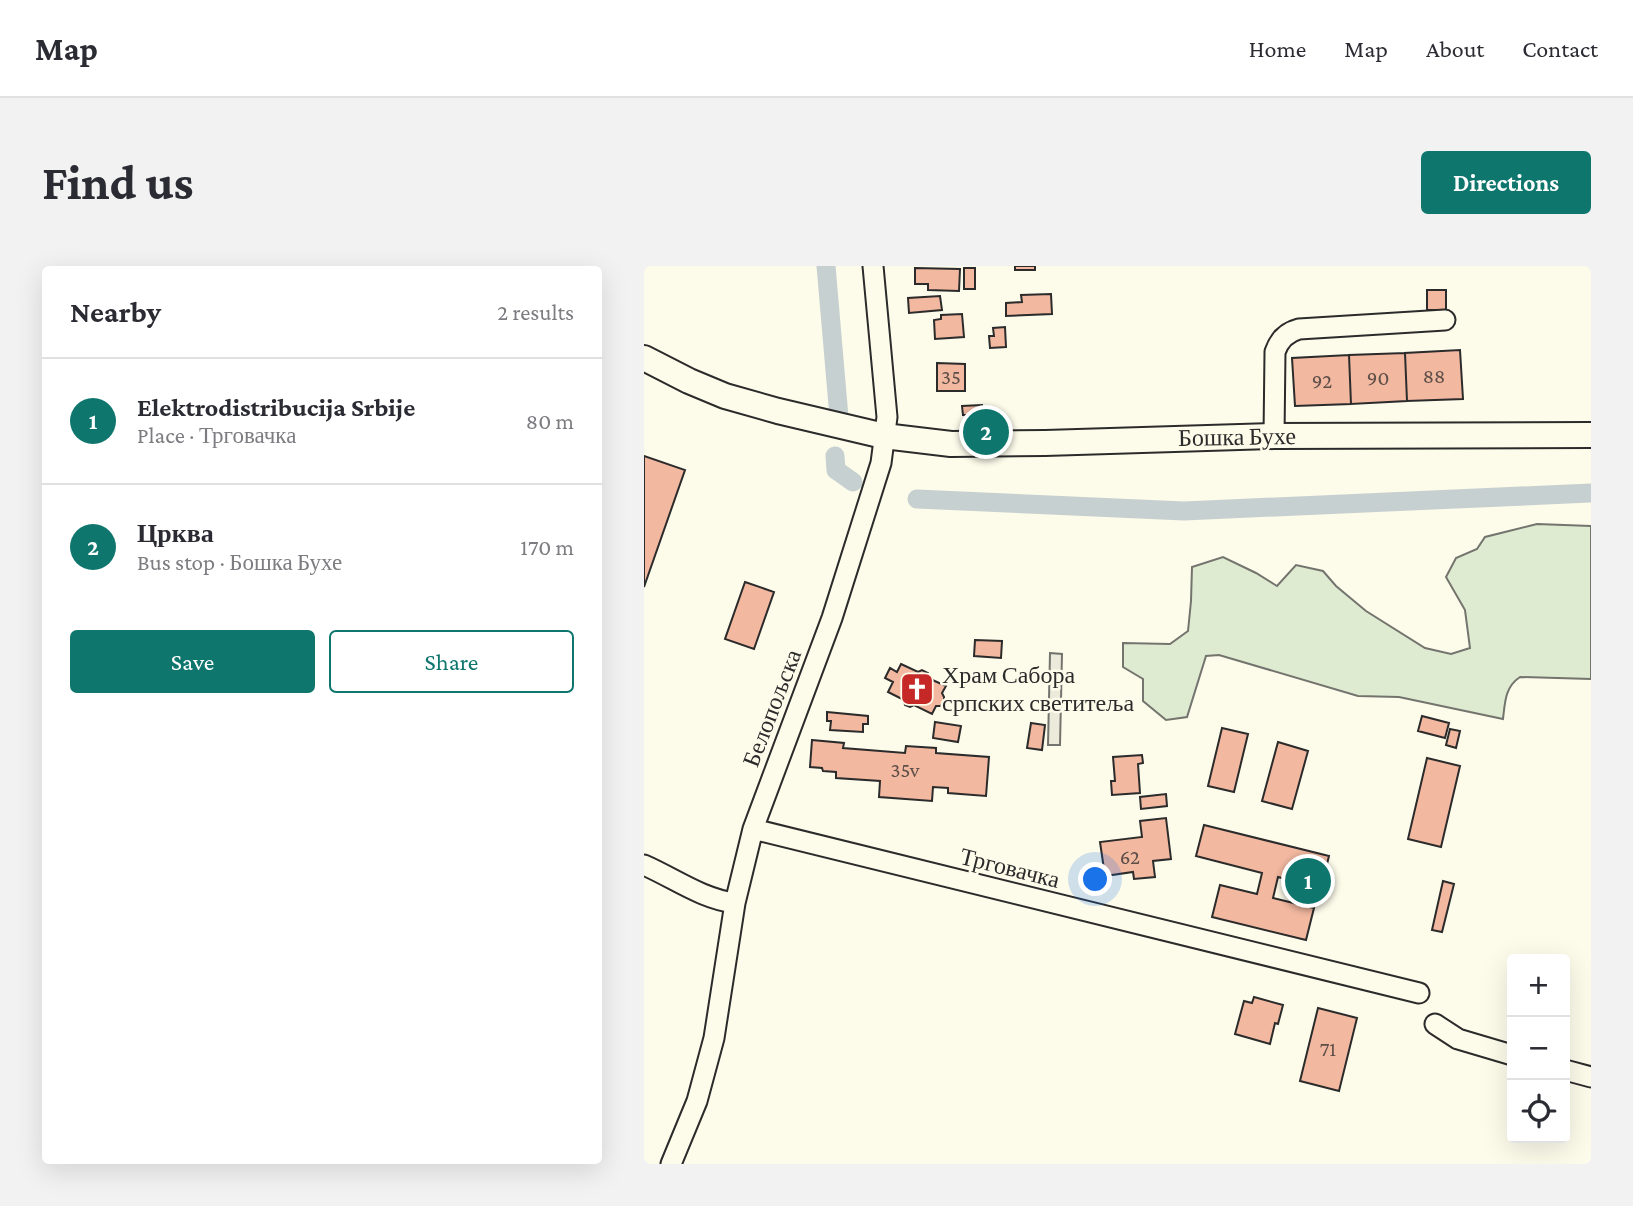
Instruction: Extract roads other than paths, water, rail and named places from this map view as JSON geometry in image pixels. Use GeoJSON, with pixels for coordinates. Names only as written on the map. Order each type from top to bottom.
{"type":"FeatureCollection","features":[{"type":"Feature","properties":{"kind":"main road","name":"Бошка Бухе"},"geometry":{"type":"LineString","coordinates":[[644,358],[725,396],[778,411],[884,436],[951,444],[1274,436],[1591,435]]}},
{"type":"Feature","properties":{"kind":"street","name":"Белопољска"},"geometry":{"type":"LineString","coordinates":[[671,1164],[697,1101],[714,1038],[735,903],[753,830],[832,618],[881,463],[887,417],[873,266]]}},
{"type":"Feature","properties":{"kind":"street"},"geometry":{"type":"LineString","coordinates":[[1274,436],[1275,352],[1278,344],[1292,331],[1446,320]]}},
{"type":"Feature","properties":{"kind":"street","name":"Трговачка"},"geometry":{"type":"LineString","coordinates":[[753,830],[1419,993]]}},
{"type":"Feature","properties":{"kind":"street"},"geometry":{"type":"LineString","coordinates":[[644,864],[709,897],[735,903]]}},
{"type":"Feature","properties":{"kind":"street"},"geometry":{"type":"LineString","coordinates":[[1436,1024],[1458,1039],[1507,1054]]}},
{"type":"Feature","properties":{"kind":"street"},"geometry":{"type":"LineString","coordinates":[[1570,1071],[1591,1077]]}},
{"type":"Feature","properties":{"kind":"waterway"},"geometry":{"type":"LineString","coordinates":[[826,266],[839,417]]}},
{"type":"Feature","properties":{"kind":"waterway"},"geometry":{"type":"LineString","coordinates":[[835,456],[836,470],[853,482]]}},
{"type":"Feature","properties":{"kind":"waterway"},"geometry":{"type":"LineString","coordinates":[[917,499],[1184,511],[1591,493]]}},
{"type":"Feature","properties":{"kind":"place","name":"Црква"},"geometry":{"type":"Point","coordinates":[986,432]}},
{"type":"Feature","properties":{"kind":"place","name":"Храм Сабора српских светитеља"},"geometry":{"type":"Point","coordinates":[917,689]}},
{"type":"Feature","properties":{"kind":"place","name":"Elektrodistribucija Srbije"},"geometry":{"type":"Point","coordinates":[1308,881]}}]}
